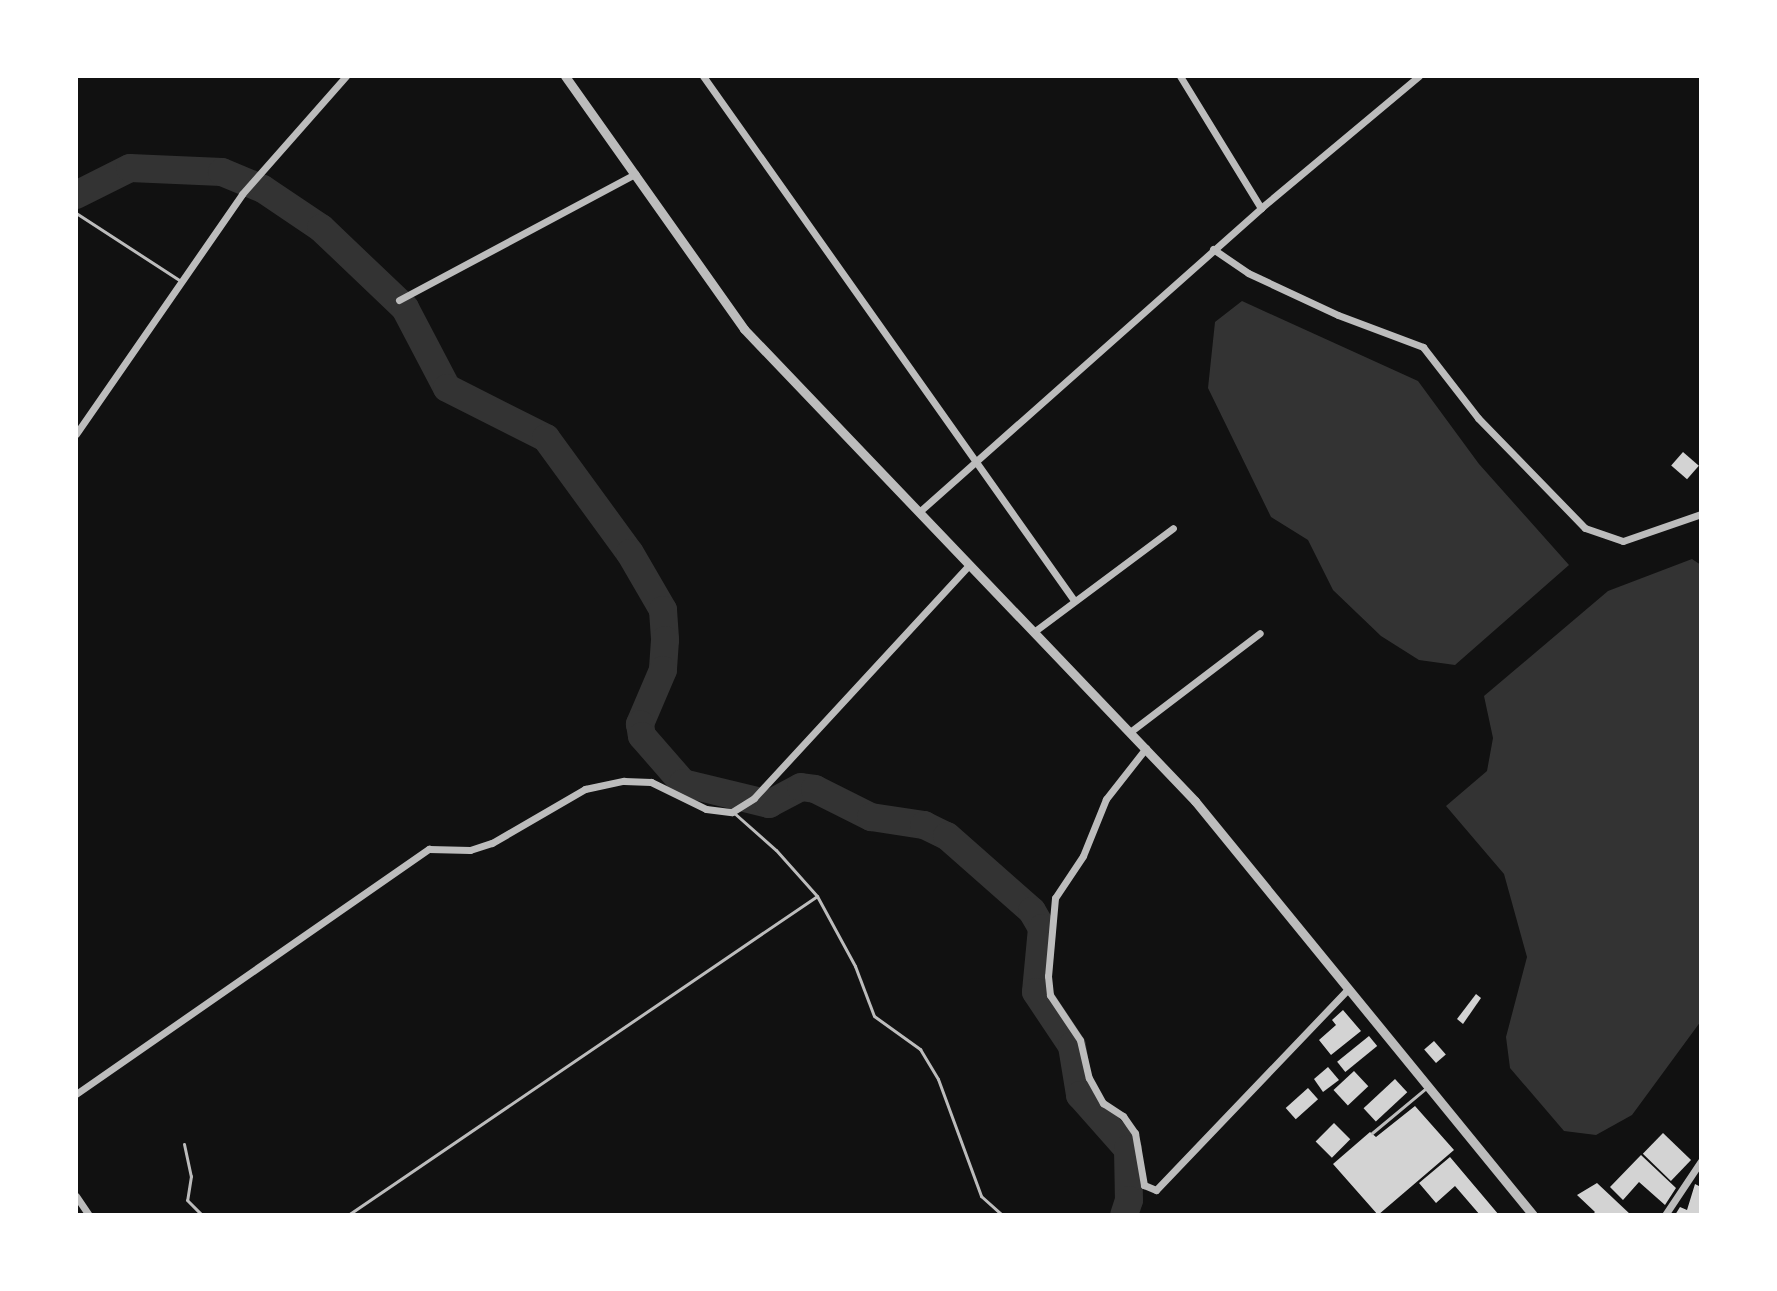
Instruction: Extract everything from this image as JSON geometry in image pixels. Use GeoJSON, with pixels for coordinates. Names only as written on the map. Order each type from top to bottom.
{"type":"FeatureCollection","features":[{"type":"Feature","properties":{"kind":"street"},"geometry":{"type":"LineString","coordinates":[[76,434],[242,194],[346,76]]}},
{"type":"Feature","properties":{"kind":"street"},"geometry":{"type":"LineString","coordinates":[[565,76],[744,329],[1146,748],[1533,1215]]}},
{"type":"Feature","properties":{"kind":"street"},"geometry":{"type":"LineString","coordinates":[[703,76],[1073,599]]}},
{"type":"Feature","properties":{"kind":"street"},"geometry":{"type":"LineString","coordinates":[[1180,76],[1261,208]]}},
{"type":"Feature","properties":{"kind":"street"},"geometry":{"type":"LineString","coordinates":[[919,512],[1213,249],[1419,76]]}},
{"type":"Feature","properties":{"kind":"street"},"geometry":{"type":"LineString","coordinates":[[399,300],[635,174]]}},
{"type":"Feature","properties":{"kind":"street"},"geometry":{"type":"LineString","coordinates":[[1213,249],[1248,273],[1423,347],[1478,418],[1585,528],[1623,541],[1701,514]]}},
{"type":"Feature","properties":{"kind":"street"},"geometry":{"type":"LineString","coordinates":[[1035,631],[1073,599],[1173,528]]}},
{"type":"Feature","properties":{"kind":"street"},"geometry":{"type":"LineString","coordinates":[[76,1094],[429,849],[470,850],[492,843],[585,789],[624,781],[651,782],[706,809],[732,812],[754,798],[970,564]]}},
{"type":"Feature","properties":{"kind":"street"},"geometry":{"type":"LineString","coordinates":[[1130,732],[1260,633]]}},
{"type":"Feature","properties":{"kind":"street"},"geometry":{"type":"LineString","coordinates":[[1146,748],[1106,799],[1083,856],[1055,898],[1048,976],[1050,995],[1080,1040],[1089,1078],[1103,1103],[1123,1116],[1135,1133],[1144,1185],[1156,1190],[1348,989]]}},
{"type":"Feature","properties":{"kind":"street"},"geometry":{"type":"LineString","coordinates":[[1665,1215],[1701,1161]]}},
{"type":"Feature","properties":{"kind":"street"},"geometry":{"type":"LineString","coordinates":[[76,1196],[89,1215]]}},
{"type":"Feature","properties":{"kind":"lane"},"geometry":{"type":"LineString","coordinates":[[76,213],[182,283]]}},
{"type":"Feature","properties":{"kind":"lane"},"geometry":{"type":"LineString","coordinates":[[732,812],[776,850],[817,896],[855,966],[874,1016],[920,1049],[938,1079],[981,1196],[1002,1215]]}},
{"type":"Feature","properties":{"kind":"lane"},"geometry":{"type":"LineString","coordinates":[[348,1215],[817,896]]}},
{"type":"Feature","properties":{"kind":"lane"},"geometry":{"type":"LineString","coordinates":[[1372,1133],[1428,1086]]}},
{"type":"Feature","properties":{"kind":"lane"},"geometry":{"type":"LineString","coordinates":[[184,1144],[191,1176],[187,1200],[202,1215]]}},
{"type":"Feature","properties":{"kind":"shaded area"},"geometry":{"type":"Polygon","coordinates":[[[1242,301],[1418,381],[1479,464],[1569,565],[1455,665],[1419,660],[1381,636],[1333,590],[1308,540],[1271,517],[1208,388],[1215,322],[1242,301]]]}},
{"type":"Feature","properties":{"kind":"shaded area"},"geometry":{"type":"Polygon","coordinates":[[[1692,559],[1701,565],[1701,1021],[1632,1115],[1596,1135],[1564,1131],[1510,1068],[1506,1037],[1527,957],[1504,874],[1446,806],[1487,771],[1493,738],[1484,696],[1608,591],[1692,559]]]}},
{"type":"Feature","properties":{"kind":"building"},"geometry":{"type":"Polygon","coordinates":[[[1683,452],[1699,466],[1687,479],[1671,466],[1683,452]]]}},
{"type":"Feature","properties":{"kind":"building"},"geometry":{"type":"Polygon","coordinates":[[[1476,994],[1481,998],[1463,1024],[1457,1019],[1476,994]]]}},
{"type":"Feature","properties":{"kind":"building"},"geometry":{"type":"Polygon","coordinates":[[[1343,1010],[1361,1031],[1331,1055],[1319,1040],[1336,1025],[1332,1020],[1343,1010]]]}},
{"type":"Feature","properties":{"kind":"building"},"geometry":{"type":"Polygon","coordinates":[[[1369,1036],[1377,1046],[1345,1072],[1337,1062],[1369,1036]]]}},
{"type":"Feature","properties":{"kind":"building"},"geometry":{"type":"Polygon","coordinates":[[[1434,1041],[1446,1055],[1436,1063],[1424,1050],[1434,1041]]]}},
{"type":"Feature","properties":{"kind":"building"},"geometry":{"type":"Polygon","coordinates":[[[1328,1067],[1339,1080],[1323,1092],[1314,1079],[1328,1067]]]}},
{"type":"Feature","properties":{"kind":"building"},"geometry":{"type":"Polygon","coordinates":[[[1354,1071],[1368,1086],[1348,1105],[1334,1090],[1354,1071]]]}},
{"type":"Feature","properties":{"kind":"building"},"geometry":{"type":"Polygon","coordinates":[[[1395,1079],[1407,1092],[1376,1121],[1364,1108],[1395,1079]]]}},
{"type":"Feature","properties":{"kind":"building"},"geometry":{"type":"Polygon","coordinates":[[[1308,1088],[1318,1099],[1296,1119],[1286,1108],[1308,1088]]]}},
{"type":"Feature","properties":{"kind":"building"},"geometry":{"type":"Polygon","coordinates":[[[1415,1106],[1454,1150],[1378,1215],[1333,1164],[1370,1132],[1376,1137],[1415,1106]]]}},
{"type":"Feature","properties":{"kind":"building"},"geometry":{"type":"Polygon","coordinates":[[[1334,1123],[1350,1139],[1332,1158],[1316,1141],[1334,1123]]]}},
{"type":"Feature","properties":{"kind":"building"},"geometry":{"type":"Polygon","coordinates":[[[1663,1133],[1691,1160],[1671,1181],[1643,1154],[1663,1133]]]}},
{"type":"Feature","properties":{"kind":"building"},"geometry":{"type":"Polygon","coordinates":[[[1641,1155],[1676,1188],[1665,1205],[1639,1182],[1623,1200],[1610,1187],[1641,1155]]]}},
{"type":"Feature","properties":{"kind":"building"},"geometry":{"type":"Polygon","coordinates":[[[1450,1157],[1499,1215],[1480,1215],[1455,1186],[1436,1203],[1419,1183],[1450,1157]]]}},
{"type":"Feature","properties":{"kind":"building"},"geometry":{"type":"Polygon","coordinates":[[[1597,1183],[1631,1215],[1592,1215],[1595,1212],[1577,1195],[1597,1183]]]}},
{"type":"Feature","properties":{"kind":"building"},"geometry":{"type":"Polygon","coordinates":[[[1695,1184],[1701,1187],[1701,1215],[1675,1215],[1680,1207],[1687,1210],[1695,1184]]]}},
{"type":"Feature","properties":{"kind":"waterway"},"geometry":{"type":"LineString","coordinates":[[76,195],[130,168],[222,172],[263,189],[321,228],[405,308],[447,388],[546,438],[630,553],[663,610],[665,640],[663,670],[640,724],[642,736],[683,783],[769,804],[801,787],[815,789],[871,817],[924,825],[947,836],[1032,911],[1042,928],[1036,992],[1072,1046],[1080,1095],[1128,1149],[1129,1200],[1124,1215]]}}]}
